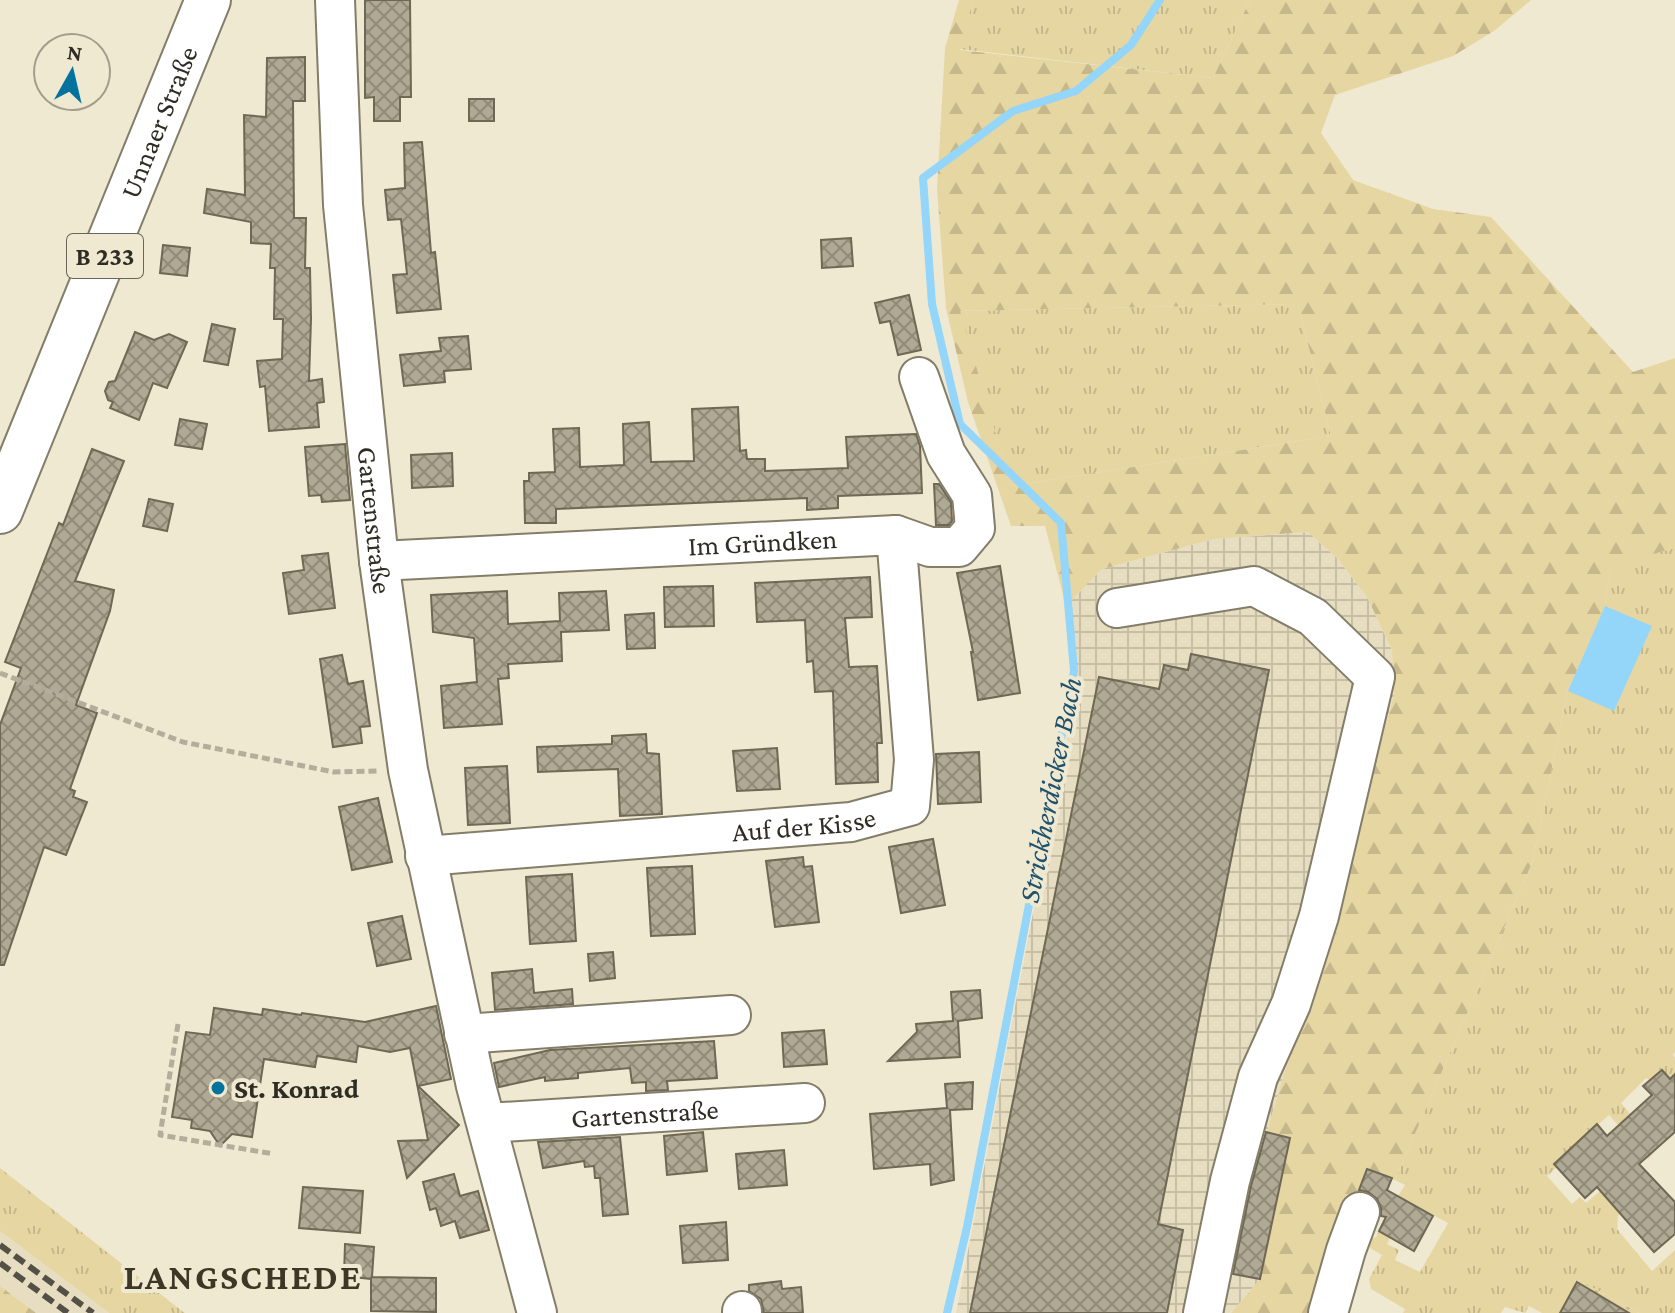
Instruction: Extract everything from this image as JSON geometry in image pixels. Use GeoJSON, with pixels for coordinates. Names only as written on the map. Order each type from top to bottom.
{"type":"FeatureCollection","features":[{"type":"Feature","properties":{"kind":"main road","name":"Unnaer Straße"},"geometry":{"type":"LineString","coordinates":[[0,511],[208,0]]}},
{"type":"Feature","properties":{"kind":"street","name":"Gartenstraße"},"geometry":{"type":"LineString","coordinates":[[335,0],[343,205],[379,561],[408,770],[464,1034],[535,1312]]}},
{"type":"Feature","properties":{"kind":"street","name":"Im Gründken"},"geometry":{"type":"LineString","coordinates":[[379,561],[896,535],[930,547],[959,547],[975,528],[972,495],[946,454],[919,377]]}},
{"type":"Feature","properties":{"kind":"street","name":"Auf der Kisse"},"geometry":{"type":"LineString","coordinates":[[425,856],[851,822],[910,806],[914,760],[896,535]]}},
{"type":"Feature","properties":{"kind":"street"},"geometry":{"type":"LineString","coordinates":[[1117,608],[1254,586],[1313,617],[1375,677],[1319,916],[1291,1004],[1258,1077],[1230,1181],[1203,1313]]}},
{"type":"Feature","properties":{"kind":"street"},"geometry":{"type":"LineString","coordinates":[[464,1034],[731,1015]]}},
{"type":"Feature","properties":{"kind":"street","name":"Gartenstraße"},"geometry":{"type":"LineString","coordinates":[[487,1123],[805,1103]]}},
{"type":"Feature","properties":{"kind":"street"},"geometry":{"type":"LineString","coordinates":[[1328,1313],[1360,1212]]}},
{"type":"Feature","properties":{"kind":"path"},"geometry":{"type":"LineString","coordinates":[[0,673],[183,742],[334,772],[408,770]]}},
{"type":"Feature","properties":{"kind":"path"},"geometry":{"type":"LineString","coordinates":[[178,1024],[160,1135],[274,1154]]}},
{"type":"Feature","properties":{"kind":"shaded area"},"geometry":{"type":"Polygon","coordinates":[[[1308,532],[1338,559],[1367,597],[1392,650],[1394,696],[1267,1132],[1290,1138],[1260,1279],[1231,1313],[956,1313],[1073,705],[1066,606],[1102,569],[1214,539],[1308,532]]]}},
{"type":"Feature","properties":{"kind":"shaded area"},"geometry":{"type":"Polygon","coordinates":[[[0,1231],[109,1313],[36,1313],[0,1286],[0,1231]]]}},
{"type":"Feature","properties":{"kind":"green space"},"geometry":{"type":"Polygon","coordinates":[[[959,0],[973,0],[960,50],[1213,78],[1250,0],[1531,0],[1494,31],[1453,56],[1335,95],[1321,133],[1353,180],[1433,209],[1491,217],[1633,372],[1675,358],[1675,548],[1610,566],[1605,606],[1568,691],[1532,863],[1395,1180],[1367,1170],[1330,1265],[1316,1313],[1231,1313],[1260,1279],[1290,1138],[1267,1132],[1394,696],[1392,650],[1367,597],[1338,559],[1308,532],[1214,539],[1102,569],[1066,606],[1045,526],[1011,526],[968,402],[946,308],[937,189],[945,48],[959,0]],[[1298,304],[960,311],[1011,486],[1331,436],[1298,304]]]}},
{"type":"Feature","properties":{"kind":"green space"},"geometry":{"type":"Polygon","coordinates":[[[973,0],[1250,0],[1213,78],[959,49],[973,0]]]}},
{"type":"Feature","properties":{"kind":"green space"},"geometry":{"type":"Polygon","coordinates":[[[1298,304],[1331,436],[1011,486],[959,311],[1298,304]]]}},
{"type":"Feature","properties":{"kind":"green space"},"geometry":{"type":"Polygon","coordinates":[[[1675,548],[1675,1085],[1661,1070],[1650,1080],[1646,1078],[1621,1103],[1659,1147],[1648,1159],[1609,1115],[1554,1163],[1557,1167],[1547,1176],[1572,1204],[1580,1197],[1586,1203],[1614,1179],[1634,1200],[1618,1216],[1617,1229],[1652,1271],[1675,1250],[1675,1313],[1639,1313],[1579,1280],[1560,1313],[1542,1313],[1529,1306],[1525,1313],[1505,1307],[1501,1313],[1403,1313],[1405,1309],[1371,1289],[1369,1279],[1382,1255],[1370,1248],[1370,1239],[1376,1237],[1379,1231],[1390,1238],[1387,1244],[1399,1250],[1395,1260],[1420,1272],[1448,1223],[1398,1196],[1405,1185],[1395,1180],[1532,863],[1568,691],[1605,606],[1610,565],[1675,548]]]}},
{"type":"Feature","properties":{"kind":"green space"},"geometry":{"type":"Polygon","coordinates":[[[0,1168],[185,1313],[109,1313],[0,1231],[0,1168]]]}},
{"type":"Feature","properties":{"kind":"green space"},"geometry":{"type":"Polygon","coordinates":[[[1579,1280],[1639,1313],[1614,1313],[1617,1306],[1577,1282],[1579,1280]]]}},
{"type":"Feature","properties":{"kind":"green space"},"geometry":{"type":"Polygon","coordinates":[[[0,1286],[36,1313],[0,1313],[0,1286]]]}},
{"type":"Feature","properties":{"kind":"water"},"geometry":{"type":"Polygon","coordinates":[[[1605,606],[1652,626],[1614,711],[1568,691],[1605,606]]]}},
{"type":"Feature","properties":{"kind":"building"},"geometry":{"type":"Polygon","coordinates":[[[365,0],[410,0],[411,97],[400,97],[400,121],[374,121],[374,97],[365,98],[365,0]]]}},
{"type":"Feature","properties":{"kind":"building"},"geometry":{"type":"Polygon","coordinates":[[[305,57],[305,101],[293,101],[294,218],[306,218],[305,268],[310,268],[311,319],[309,381],[322,379],[324,402],[317,403],[319,427],[269,431],[265,386],[260,387],[257,361],[282,359],[283,319],[274,319],[275,268],[270,268],[271,244],[251,243],[251,222],[204,213],[207,189],[245,195],[244,115],[266,117],[267,58],[305,57]]]}},
{"type":"Feature","properties":{"kind":"building"},"geometry":{"type":"Polygon","coordinates":[[[469,99],[494,99],[494,121],[469,121],[469,99]]]}},
{"type":"Feature","properties":{"kind":"building"},"geometry":{"type":"Polygon","coordinates":[[[422,142],[431,253],[435,252],[441,309],[397,313],[393,275],[407,274],[401,219],[388,220],[385,190],[405,188],[404,143],[422,142]]]}},
{"type":"Feature","properties":{"kind":"building"},"geometry":{"type":"Polygon","coordinates":[[[851,238],[853,266],[822,268],[821,240],[851,238]]]}},
{"type":"Feature","properties":{"kind":"building"},"geometry":{"type":"Polygon","coordinates":[[[163,245],[190,248],[187,276],[160,273],[163,245]]]}},
{"type":"Feature","properties":{"kind":"building"},"geometry":{"type":"Polygon","coordinates":[[[909,295],[921,350],[898,355],[890,321],[880,323],[875,303],[909,295]]]}},
{"type":"Feature","properties":{"kind":"building"},"geometry":{"type":"Polygon","coordinates":[[[212,324],[235,329],[228,365],[204,361],[212,324]]]}},
{"type":"Feature","properties":{"kind":"building"},"geometry":{"type":"Polygon","coordinates":[[[135,332],[154,340],[169,334],[187,342],[167,388],[153,383],[139,420],[110,408],[113,402],[108,400],[105,391],[109,382],[115,381],[135,332]]]}},
{"type":"Feature","properties":{"kind":"building"},"geometry":{"type":"Polygon","coordinates":[[[468,336],[471,369],[444,371],[445,382],[404,386],[400,355],[441,351],[439,338],[468,336]]]}},
{"type":"Feature","properties":{"kind":"building"},"geometry":{"type":"Polygon","coordinates":[[[738,407],[740,451],[746,450],[747,459],[765,459],[765,471],[848,468],[846,437],[916,434],[920,446],[922,493],[838,496],[838,508],[807,510],[807,498],[556,509],[556,523],[525,523],[524,481],[529,481],[529,473],[555,472],[553,429],[579,428],[580,467],[624,465],[623,424],[649,422],[651,462],[694,461],[692,409],[738,407]]]}},
{"type":"Feature","properties":{"kind":"building"},"geometry":{"type":"Polygon","coordinates":[[[180,419],[207,424],[202,449],[175,445],[180,419]]]}},
{"type":"Feature","properties":{"kind":"building"},"geometry":{"type":"Polygon","coordinates":[[[345,444],[350,500],[322,502],[321,495],[309,496],[305,447],[345,444]]]}},
{"type":"Feature","properties":{"kind":"building"},"geometry":{"type":"Polygon","coordinates":[[[92,449],[124,461],[75,581],[114,590],[110,611],[76,705],[97,713],[70,789],[75,791],[73,797],[87,802],[66,855],[44,847],[4,965],[0,965],[0,725],[21,668],[5,662],[59,523],[63,525],[92,449]]]}},
{"type":"Feature","properties":{"kind":"building"},"geometry":{"type":"Polygon","coordinates":[[[452,453],[453,486],[412,488],[411,455],[452,453]]]}},
{"type":"Feature","properties":{"kind":"building"},"geometry":{"type":"Polygon","coordinates":[[[934,484],[939,484],[951,502],[952,521],[949,525],[936,525],[934,484]]]}},
{"type":"Feature","properties":{"kind":"building"},"geometry":{"type":"Polygon","coordinates":[[[149,499],[173,504],[167,531],[143,526],[149,499]]]}},
{"type":"Feature","properties":{"kind":"building"},"geometry":{"type":"Polygon","coordinates":[[[328,553],[335,608],[289,614],[283,573],[304,570],[302,556],[328,553]]]}},
{"type":"Feature","properties":{"kind":"building"},"geometry":{"type":"Polygon","coordinates":[[[1000,566],[1020,693],[978,700],[973,652],[957,573],[1000,566]]]}},
{"type":"Feature","properties":{"kind":"building"},"geometry":{"type":"Polygon","coordinates":[[[870,577],[872,617],[845,618],[849,667],[877,666],[882,743],[877,743],[878,782],[836,784],[833,691],[815,692],[813,661],[807,662],[805,620],[757,622],[755,583],[870,577]]]}},
{"type":"Feature","properties":{"kind":"building"},"geometry":{"type":"Polygon","coordinates":[[[713,586],[714,626],[665,627],[664,587],[713,586]]]}},
{"type":"Feature","properties":{"kind":"building"},"geometry":{"type":"Polygon","coordinates":[[[507,591],[508,624],[560,621],[559,593],[606,591],[609,630],[561,632],[562,661],[508,664],[509,678],[498,679],[502,724],[444,728],[441,686],[477,682],[474,638],[433,632],[431,595],[507,591]]]}},
{"type":"Feature","properties":{"kind":"building"},"geometry":{"type":"Polygon","coordinates":[[[654,613],[655,648],[627,649],[625,615],[654,613]]]}},
{"type":"Feature","properties":{"kind":"building"},"geometry":{"type":"Polygon","coordinates":[[[1191,654],[1269,670],[1158,1224],[1183,1230],[1167,1313],[970,1313],[1099,677],[1159,689],[1164,665],[1188,670],[1191,654]]]}},
{"type":"Feature","properties":{"kind":"building"},"geometry":{"type":"Polygon","coordinates":[[[342,655],[348,684],[363,681],[370,726],[360,727],[362,743],[333,747],[320,659],[342,655]]]}},
{"type":"Feature","properties":{"kind":"building"},"geometry":{"type":"Polygon","coordinates":[[[646,734],[647,753],[659,754],[662,814],[620,816],[618,769],[538,772],[537,747],[612,744],[612,736],[646,734]]]}},
{"type":"Feature","properties":{"kind":"building"},"geometry":{"type":"Polygon","coordinates":[[[777,748],[780,789],[737,791],[733,751],[777,748]]]}},
{"type":"Feature","properties":{"kind":"building"},"geometry":{"type":"Polygon","coordinates":[[[979,752],[981,802],[938,804],[936,754],[979,752]]]}},
{"type":"Feature","properties":{"kind":"building"},"geometry":{"type":"Polygon","coordinates":[[[507,766],[510,823],[468,825],[465,768],[507,766]]]}},
{"type":"Feature","properties":{"kind":"building"},"geometry":{"type":"Polygon","coordinates":[[[378,798],[392,862],[352,870],[339,807],[378,798]]]}},
{"type":"Feature","properties":{"kind":"building"},"geometry":{"type":"Polygon","coordinates":[[[933,839],[945,905],[901,913],[889,847],[933,839]]]}},
{"type":"Feature","properties":{"kind":"building"},"geometry":{"type":"Polygon","coordinates":[[[803,857],[804,867],[812,866],[819,922],[775,927],[766,861],[803,857]]]}},
{"type":"Feature","properties":{"kind":"building"},"geometry":{"type":"Polygon","coordinates":[[[692,866],[695,934],[651,936],[647,868],[692,866]]]}},
{"type":"Feature","properties":{"kind":"building"},"geometry":{"type":"Polygon","coordinates":[[[572,874],[576,941],[530,944],[526,877],[572,874]]]}},
{"type":"Feature","properties":{"kind":"building"},"geometry":{"type":"Polygon","coordinates":[[[402,916],[411,959],[377,966],[368,923],[402,916]]]}},
{"type":"Feature","properties":{"kind":"building"},"geometry":{"type":"Polygon","coordinates":[[[613,952],[615,978],[590,981],[588,954],[613,952]]]}},
{"type":"Feature","properties":{"kind":"building"},"geometry":{"type":"Polygon","coordinates":[[[532,969],[534,993],[572,989],[573,1004],[495,1010],[492,973],[532,969]]]}},
{"type":"Feature","properties":{"kind":"building"},"geometry":{"type":"Polygon","coordinates":[[[980,990],[982,1018],[958,1021],[960,1057],[888,1061],[917,1032],[916,1024],[953,1021],[951,992],[980,990]]]}},
{"type":"Feature","properties":{"kind":"building"},"geometry":{"type":"Polygon","coordinates":[[[436,1006],[451,1079],[418,1086],[459,1125],[407,1178],[398,1141],[428,1140],[410,1048],[390,1052],[358,1046],[356,1062],[317,1056],[315,1067],[264,1059],[252,1137],[232,1134],[220,1146],[210,1131],[191,1128],[192,1120],[172,1117],[186,1032],[210,1035],[214,1008],[262,1015],[263,1009],[365,1022],[436,1006]]]}},
{"type":"Feature","properties":{"kind":"building"},"geometry":{"type":"Polygon","coordinates":[[[824,1030],[827,1064],[784,1067],[782,1033],[824,1030]]]}},
{"type":"Feature","properties":{"kind":"building"},"geometry":{"type":"Polygon","coordinates":[[[714,1041],[717,1078],[667,1081],[668,1090],[646,1091],[646,1082],[632,1083],[630,1068],[578,1073],[578,1078],[545,1081],[545,1077],[499,1087],[494,1063],[550,1050],[714,1041]]]}},
{"type":"Feature","properties":{"kind":"building"},"geometry":{"type":"Polygon","coordinates":[[[1662,1070],[1670,1079],[1675,1074],[1675,1132],[1639,1164],[1675,1202],[1675,1234],[1654,1252],[1597,1187],[1585,1198],[1554,1164],[1597,1124],[1607,1136],[1652,1095],[1643,1086],[1662,1070]]]}},
{"type":"Feature","properties":{"kind":"building"},"geometry":{"type":"Polygon","coordinates":[[[973,1082],[972,1109],[950,1110],[954,1180],[931,1185],[930,1164],[874,1169],[870,1114],[947,1108],[945,1084],[973,1082]]]}},
{"type":"Feature","properties":{"kind":"building"},"geometry":{"type":"Polygon","coordinates":[[[703,1132],[707,1171],[667,1175],[664,1136],[703,1132]]]}},
{"type":"Feature","properties":{"kind":"building"},"geometry":{"type":"Polygon","coordinates":[[[1266,1132],[1290,1138],[1260,1279],[1233,1274],[1266,1132]]]}},
{"type":"Feature","properties":{"kind":"building"},"geometry":{"type":"Polygon","coordinates":[[[620,1137],[628,1214],[603,1216],[600,1178],[595,1178],[594,1166],[585,1167],[584,1161],[543,1168],[538,1142],[620,1137]]]}},
{"type":"Feature","properties":{"kind":"building"},"geometry":{"type":"Polygon","coordinates":[[[784,1150],[787,1185],[739,1189],[736,1154],[784,1150]]]}},
{"type":"Feature","properties":{"kind":"building"},"geometry":{"type":"Polygon","coordinates":[[[1367,1169],[1392,1178],[1387,1190],[1433,1216],[1414,1251],[1379,1231],[1386,1217],[1381,1216],[1377,1199],[1359,1190],[1367,1169]]]}},
{"type":"Feature","properties":{"kind":"building"},"geometry":{"type":"Polygon","coordinates":[[[454,1174],[460,1196],[478,1191],[489,1230],[460,1238],[455,1221],[441,1226],[436,1208],[430,1210],[423,1182],[454,1174]]]}},
{"type":"Feature","properties":{"kind":"building"},"geometry":{"type":"Polygon","coordinates":[[[303,1187],[363,1191],[360,1233],[299,1228],[303,1187]]]}},
{"type":"Feature","properties":{"kind":"building"},"geometry":{"type":"Polygon","coordinates":[[[726,1222],[728,1260],[683,1263],[680,1226],[726,1222]]]}},
{"type":"Feature","properties":{"kind":"building"},"geometry":{"type":"Polygon","coordinates":[[[345,1244],[374,1247],[372,1277],[436,1278],[436,1312],[371,1311],[371,1279],[344,1276],[345,1244]]]}},
{"type":"Feature","properties":{"kind":"building"},"geometry":{"type":"Polygon","coordinates":[[[781,1281],[782,1289],[801,1287],[803,1313],[764,1313],[761,1299],[749,1291],[749,1285],[781,1281]]]}},
{"type":"Feature","properties":{"kind":"building"},"geometry":{"type":"Polygon","coordinates":[[[1577,1282],[1629,1313],[1560,1313],[1577,1282]]]}},
{"type":"Feature","properties":{"kind":"waterway","name":"Strickherdicker Bach"},"geometry":{"type":"LineString","coordinates":[[947,1313],[967,1227],[1074,671],[1061,523],[960,424],[932,304],[923,178],[1013,111],[1076,91],[1131,45],[1160,0]]}},
{"type":"Feature","properties":{"kind":"railway"},"geometry":{"type":"LineString","coordinates":[[0,1245],[93,1313]]}},
{"type":"Feature","properties":{"kind":"railway"},"geometry":{"type":"LineString","coordinates":[[0,1263],[68,1313]]}},
{"type":"Feature","properties":{"kind":"place","name":"St. Konrad"},"geometry":{"type":"Point","coordinates":[218,1088]}},
{"type":"Feature","properties":{"kind":"district","name":"LANGSCHEDE"},"geometry":{"type":"Point","coordinates":[243,1276]}}]}
